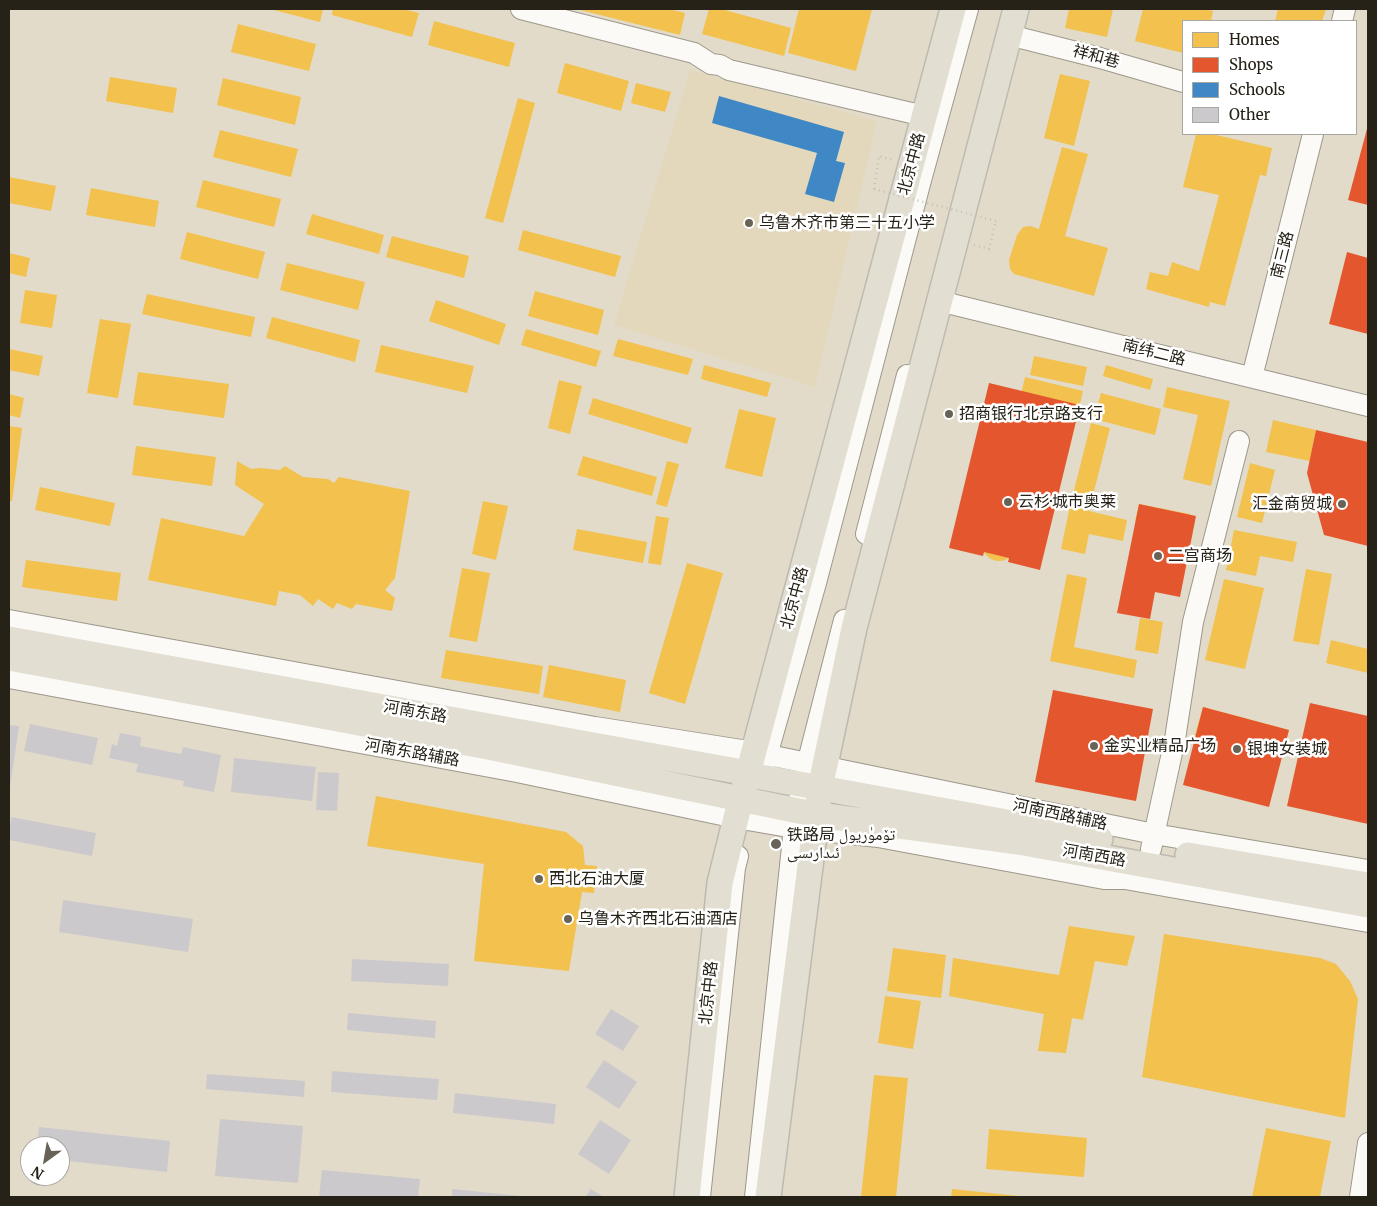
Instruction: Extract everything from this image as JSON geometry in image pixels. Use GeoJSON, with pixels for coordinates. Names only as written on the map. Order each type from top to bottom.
{"type":"FeatureCollection","features":[{"type":"Feature","properties":{"kind":"main road","name":"北京中路"},"geometry":{"type":"LineString","coordinates":[[687,1197],[720,883],[745,810],[758,764],[953,9]]}},
{"type":"Feature","properties":{"kind":"main road"},"geometry":{"type":"LineString","coordinates":[[768,1197],[806,821],[814,775],[1016,9]]}},
{"type":"Feature","properties":{"kind":"main road","name":"河南东路"},"geometry":{"type":"LineString","coordinates":[[9,638],[814,775]]}},
{"type":"Feature","properties":{"kind":"main road","name":"河南东路"},"geometry":{"type":"LineString","coordinates":[[9,658],[488,747],[745,810],[806,821]]}},
{"type":"Feature","properties":{"kind":"main road","name":"河南西路"},"geometry":{"type":"LineString","coordinates":[[814,775],[1368,885]]}},
{"type":"Feature","properties":{"kind":"main road","name":"河南西路"},"geometry":{"type":"LineString","coordinates":[[806,821],[1018,842],[1368,905]]}},
{"type":"Feature","properties":{"kind":"street"},"geometry":{"type":"LineString","coordinates":[[521,9],[694,53],[711,64],[720,65],[729,70],[924,116]]}},
{"type":"Feature","properties":{"kind":"street"},"geometry":{"type":"LineString","coordinates":[[9,620],[595,727],[758,764],[816,583],[920,184],[968,9]]}},
{"type":"Feature","properties":{"kind":"street"},"geometry":{"type":"LineString","coordinates":[[814,775],[885,458],[1005,9]]}},
{"type":"Feature","properties":{"kind":"street","name":"祥和巷"},"geometry":{"type":"LineString","coordinates":[[1009,34],[1182,82]]}},
{"type":"Feature","properties":{"kind":"street","name":"南三路"},"geometry":{"type":"LineString","coordinates":[[1252,377],[1313,135]]}},
{"type":"Feature","properties":{"kind":"street","name":"南纬二路"},"geometry":{"type":"LineString","coordinates":[[939,301],[1368,406]]}},
{"type":"Feature","properties":{"kind":"street"},"geometry":{"type":"LineString","coordinates":[[1239,440],[1193,622],[1175,739],[1152,841],[1368,870]]}},
{"type":"Feature","properties":{"kind":"street","name":"河南东路辅路"},"geometry":{"type":"LineString","coordinates":[[9,678],[517,772],[745,810]]}},
{"type":"Feature","properties":{"kind":"street"},"geometry":{"type":"LineString","coordinates":[[700,1197],[735,868],[745,810]]}},
{"type":"Feature","properties":{"kind":"street"},"geometry":{"type":"LineString","coordinates":[[755,1197],[806,821],[878,837],[1094,877],[1125,879],[1368,922]]}},
{"type":"Feature","properties":{"kind":"street"},"geometry":{"type":"LineString","coordinates":[[1360,1197],[1368,1144]]}},
{"type":"Feature","properties":{"kind":"path"},"geometry":{"type":"LineString","coordinates":[[879,156],[874,189],[996,220],[989,249]]}},
{"type":"Feature","properties":{"kind":"shaded area","name":"乌鲁木齐市第三十五小学"},"geometry":{"type":"Polygon","coordinates":[[[690,70],[877,121],[815,387],[614,325],[690,70]]]}},
{"type":"Feature","properties":{"kind":"building: Homes"},"geometry":{"type":"Polygon","coordinates":[[[270,9],[323,9],[320,22],[270,9]]]}},
{"type":"Feature","properties":{"kind":"building: Homes"},"geometry":{"type":"Polygon","coordinates":[[[333,9],[403,9],[419,13],[412,37],[332,15],[333,9]]]}},
{"type":"Feature","properties":{"kind":"building: Homes"},"geometry":{"type":"Polygon","coordinates":[[[576,9],[669,9],[685,13],[680,35],[576,9]]]}},
{"type":"Feature","properties":{"kind":"building: Homes"},"geometry":{"type":"Polygon","coordinates":[[[709,9],[721,9],[791,28],[784,56],[702,34],[709,9]]]}},
{"type":"Feature","properties":{"kind":"building: Homes"},"geometry":{"type":"Polygon","coordinates":[[[799,9],[872,9],[856,71],[788,53],[799,9]]]}},
{"type":"Feature","properties":{"kind":"building: Homes"},"geometry":{"type":"Polygon","coordinates":[[[1069,9],[1113,9],[1107,37],[1065,28],[1069,9]]]}},
{"type":"Feature","properties":{"kind":"building: Homes"},"geometry":{"type":"Polygon","coordinates":[[[1143,9],[1203,9],[1213,11],[1211,20],[1182,20],[1182,53],[1135,41],[1143,9]]]}},
{"type":"Feature","properties":{"kind":"building: Homes"},"geometry":{"type":"Polygon","coordinates":[[[1278,9],[1326,9],[1322,20],[1275,20],[1278,9]]]}},
{"type":"Feature","properties":{"kind":"building: Homes"},"geometry":{"type":"Polygon","coordinates":[[[434,21],[515,43],[509,67],[428,45],[434,21]]]}},
{"type":"Feature","properties":{"kind":"building: Homes"},"geometry":{"type":"Polygon","coordinates":[[[238,24],[316,44],[309,71],[231,52],[238,24]]]}},
{"type":"Feature","properties":{"kind":"building: Homes"},"geometry":{"type":"Polygon","coordinates":[[[565,63],[629,81],[621,111],[557,93],[565,63]]]}},
{"type":"Feature","properties":{"kind":"building: Homes"},"geometry":{"type":"Polygon","coordinates":[[[1060,74],[1090,81],[1074,146],[1044,138],[1060,74]]]}},
{"type":"Feature","properties":{"kind":"building: Homes"},"geometry":{"type":"Polygon","coordinates":[[[110,77],[177,88],[173,113],[106,101],[110,77]]]}},
{"type":"Feature","properties":{"kind":"building: Homes"},"geometry":{"type":"Polygon","coordinates":[[[223,78],[301,97],[295,125],[217,105],[223,78]]]}},
{"type":"Feature","properties":{"kind":"building: Homes"},"geometry":{"type":"Polygon","coordinates":[[[636,83],[671,92],[665,112],[631,103],[636,83]]]}},
{"type":"Feature","properties":{"kind":"building: Homes"},"geometry":{"type":"Polygon","coordinates":[[[518,98],[535,103],[503,223],[485,218],[518,98]]]}},
{"type":"Feature","properties":{"kind":"building: Homes"},"geometry":{"type":"Polygon","coordinates":[[[220,130],[298,149],[291,177],[213,157],[220,130]]]}},
{"type":"Feature","properties":{"kind":"building: Homes"},"geometry":{"type":"Polygon","coordinates":[[[1196,135],[1216,135],[1272,148],[1266,176],[1260,175],[1225,306],[1210,302],[1209,307],[1146,289],[1150,272],[1168,276],[1172,262],[1199,271],[1219,195],[1183,187],[1196,135]]]}},
{"type":"Feature","properties":{"kind":"building: Homes"},"geometry":{"type":"Polygon","coordinates":[[[1062,147],[1088,154],[1065,236],[1108,248],[1094,296],[1014,274],[1010,269],[1009,260],[1017,235],[1023,227],[1030,226],[1039,229],[1062,147]]]}},
{"type":"Feature","properties":{"kind":"building: Homes"},"geometry":{"type":"Polygon","coordinates":[[[9,177],[56,186],[51,211],[9,203],[9,177]]]}},
{"type":"Feature","properties":{"kind":"building: Homes"},"geometry":{"type":"Polygon","coordinates":[[[203,180],[281,199],[274,227],[196,207],[203,180]]]}},
{"type":"Feature","properties":{"kind":"building: Homes"},"geometry":{"type":"Polygon","coordinates":[[[91,188],[159,201],[155,227],[86,215],[91,188]]]}},
{"type":"Feature","properties":{"kind":"building: Homes"},"geometry":{"type":"Polygon","coordinates":[[[312,214],[384,235],[379,254],[306,234],[312,214]]]}},
{"type":"Feature","properties":{"kind":"building: Homes"},"geometry":{"type":"Polygon","coordinates":[[[523,230],[621,256],[615,277],[518,250],[523,230]]]}},
{"type":"Feature","properties":{"kind":"building: Homes"},"geometry":{"type":"Polygon","coordinates":[[[187,232],[265,252],[258,279],[180,259],[187,232]]]}},
{"type":"Feature","properties":{"kind":"building: Homes"},"geometry":{"type":"Polygon","coordinates":[[[392,236],[469,256],[464,278],[386,257],[392,236]]]}},
{"type":"Feature","properties":{"kind":"building: Homes"},"geometry":{"type":"Polygon","coordinates":[[[9,253],[30,258],[26,277],[9,273],[9,253]]]}},
{"type":"Feature","properties":{"kind":"building: Homes"},"geometry":{"type":"Polygon","coordinates":[[[287,263],[365,282],[358,310],[280,290],[287,263]]]}},
{"type":"Feature","properties":{"kind":"building: Homes"},"geometry":{"type":"Polygon","coordinates":[[[25,290],[57,295],[52,328],[20,323],[25,290]]]}},
{"type":"Feature","properties":{"kind":"building: Homes"},"geometry":{"type":"Polygon","coordinates":[[[535,291],[604,310],[598,335],[528,316],[535,291]]]}},
{"type":"Feature","properties":{"kind":"building: Homes"},"geometry":{"type":"Polygon","coordinates":[[[147,294],[255,317],[251,337],[142,314],[147,294]]]}},
{"type":"Feature","properties":{"kind":"building: Homes"},"geometry":{"type":"Polygon","coordinates":[[[436,300],[506,324],[499,345],[429,321],[436,300]]]}},
{"type":"Feature","properties":{"kind":"building: Homes"},"geometry":{"type":"Polygon","coordinates":[[[272,317],[360,340],[355,362],[266,338],[272,317]]]}},
{"type":"Feature","properties":{"kind":"building: Homes"},"geometry":{"type":"Polygon","coordinates":[[[100,319],[131,324],[118,398],[87,393],[100,319]]]}},
{"type":"Feature","properties":{"kind":"building: Homes"},"geometry":{"type":"Polygon","coordinates":[[[526,329],[601,351],[596,367],[521,345],[526,329]]]}},
{"type":"Feature","properties":{"kind":"building: Homes"},"geometry":{"type":"Polygon","coordinates":[[[618,339],[693,359],[688,375],[613,356],[618,339]]]}},
{"type":"Feature","properties":{"kind":"building: Homes"},"geometry":{"type":"Polygon","coordinates":[[[381,345],[474,366],[467,393],[375,372],[381,345]]]}},
{"type":"Feature","properties":{"kind":"building: Homes"},"geometry":{"type":"Polygon","coordinates":[[[9,349],[43,356],[39,376],[9,370],[9,349]]]}},
{"type":"Feature","properties":{"kind":"building: Homes"},"geometry":{"type":"Polygon","coordinates":[[[1034,356],[1087,367],[1083,386],[1030,375],[1034,356]]]}},
{"type":"Feature","properties":{"kind":"building: Homes"},"geometry":{"type":"Polygon","coordinates":[[[704,365],[771,383],[767,397],[701,379],[704,365]]]}},
{"type":"Feature","properties":{"kind":"building: Homes"},"geometry":{"type":"Polygon","coordinates":[[[1106,365],[1153,379],[1150,390],[1103,376],[1106,365]]]}},
{"type":"Feature","properties":{"kind":"building: Homes"},"geometry":{"type":"Polygon","coordinates":[[[138,372],[229,384],[224,418],[133,405],[138,372]]]}},
{"type":"Feature","properties":{"kind":"building: Homes"},"geometry":{"type":"Polygon","coordinates":[[[1025,377],[1083,391],[1068,455],[1010,441],[1025,377]]]}},
{"type":"Feature","properties":{"kind":"building: Homes"},"geometry":{"type":"Polygon","coordinates":[[[559,380],[582,386],[570,434],[548,428],[559,380]]]}},
{"type":"Feature","properties":{"kind":"building: Homes"},"geometry":{"type":"Polygon","coordinates":[[[1167,387],[1230,401],[1211,486],[1183,479],[1198,415],[1163,407],[1167,387]]]}},
{"type":"Feature","properties":{"kind":"building: Homes"},"geometry":{"type":"Polygon","coordinates":[[[1101,393],[1161,409],[1155,435],[1094,419],[1101,393]]]}},
{"type":"Feature","properties":{"kind":"building: Homes"},"geometry":{"type":"Polygon","coordinates":[[[9,394],[24,398],[20,418],[9,415],[9,394]]]}},
{"type":"Feature","properties":{"kind":"building: Homes"},"geometry":{"type":"Polygon","coordinates":[[[593,398],[692,428],[687,444],[588,414],[593,398]]]}},
{"type":"Feature","properties":{"kind":"building: Homes"},"geometry":{"type":"Polygon","coordinates":[[[739,409],[776,418],[762,477],[725,468],[739,409]]]}},
{"type":"Feature","properties":{"kind":"building: Homes"},"geometry":{"type":"Polygon","coordinates":[[[1273,420],[1316,430],[1310,461],[1266,452],[1273,420]]]}},
{"type":"Feature","properties":{"kind":"building: Homes"},"geometry":{"type":"Polygon","coordinates":[[[1091,423],[1110,428],[1089,511],[1127,520],[1123,541],[1089,534],[1085,554],[1061,549],[1091,423]]]}},
{"type":"Feature","properties":{"kind":"building: Homes"},"geometry":{"type":"Polygon","coordinates":[[[9,426],[22,428],[12,501],[9,501],[9,426]]]}},
{"type":"Feature","properties":{"kind":"building: Homes"},"geometry":{"type":"Polygon","coordinates":[[[136,446],[216,457],[212,486],[132,475],[136,446]]]}},
{"type":"Feature","properties":{"kind":"building: Homes"},"geometry":{"type":"Polygon","coordinates":[[[583,456],[657,477],[652,496],[577,475],[583,456]]]}},
{"type":"Feature","properties":{"kind":"building: Homes"},"geometry":{"type":"Polygon","coordinates":[[[237,461],[251,469],[280,470],[285,466],[303,477],[328,479],[334,483],[339,477],[410,491],[395,578],[385,590],[395,598],[392,611],[356,604],[352,609],[337,603],[333,609],[318,599],[313,606],[300,595],[279,591],[276,606],[148,580],[161,518],[244,536],[264,504],[235,485],[237,461]]]}},
{"type":"Feature","properties":{"kind":"building: Homes"},"geometry":{"type":"Polygon","coordinates":[[[667,461],[679,464],[667,507],[656,504],[667,461]]]}},
{"type":"Feature","properties":{"kind":"building: Homes"},"geometry":{"type":"Polygon","coordinates":[[[1250,463],[1275,470],[1262,523],[1237,517],[1250,463]]]}},
{"type":"Feature","properties":{"kind":"building: Homes"},"geometry":{"type":"Polygon","coordinates":[[[40,487],[115,503],[110,526],[35,510],[40,487]]]}},
{"type":"Feature","properties":{"kind":"building: Homes"},"geometry":{"type":"Polygon","coordinates":[[[483,501],[508,506],[496,560],[472,554],[483,501]]]}},
{"type":"Feature","properties":{"kind":"building: Homes"},"geometry":{"type":"Polygon","coordinates":[[[1139,504],[1190,514],[1187,531],[1135,521],[1139,504]]]}},
{"type":"Feature","properties":{"kind":"building: Homes"},"geometry":{"type":"Polygon","coordinates":[[[656,516],[669,518],[661,565],[648,563],[656,516]]]}},
{"type":"Feature","properties":{"kind":"building: Homes"},"geometry":{"type":"Polygon","coordinates":[[[999,527],[1006,528],[1011,532],[1015,537],[1015,551],[1011,556],[1006,560],[999,561],[992,560],[987,556],[983,551],[982,544],[983,537],[987,532],[992,528],[999,527]]]}},
{"type":"Feature","properties":{"kind":"building: Homes"},"geometry":{"type":"Polygon","coordinates":[[[577,529],[647,542],[643,563],[573,550],[577,529]]]}},
{"type":"Feature","properties":{"kind":"building: Homes"},"geometry":{"type":"Polygon","coordinates":[[[1234,530],[1297,542],[1293,562],[1260,556],[1256,576],[1226,570],[1234,530]]]}},
{"type":"Feature","properties":{"kind":"building: Homes"},"geometry":{"type":"Polygon","coordinates":[[[26,560],[121,573],[117,601],[22,587],[26,560]]]}},
{"type":"Feature","properties":{"kind":"building: Homes"},"geometry":{"type":"Polygon","coordinates":[[[687,563],[723,573],[685,704],[649,693],[687,563]]]}},
{"type":"Feature","properties":{"kind":"building: Homes"},"geometry":{"type":"Polygon","coordinates":[[[462,568],[490,573],[477,642],[449,637],[462,568]]]}},
{"type":"Feature","properties":{"kind":"building: Homes"},"geometry":{"type":"Polygon","coordinates":[[[1306,569],[1332,574],[1319,645],[1293,641],[1306,569]]]}},
{"type":"Feature","properties":{"kind":"building: Homes"},"geometry":{"type":"Polygon","coordinates":[[[1067,574],[1087,578],[1074,647],[1137,660],[1134,678],[1050,661],[1067,574]]]}},
{"type":"Feature","properties":{"kind":"building: Homes"},"geometry":{"type":"Polygon","coordinates":[[[1224,579],[1264,588],[1245,669],[1205,660],[1224,579]]]}},
{"type":"Feature","properties":{"kind":"building: Homes"},"geometry":{"type":"Polygon","coordinates":[[[1140,618],[1163,622],[1158,654],[1135,650],[1140,618]]]}},
{"type":"Feature","properties":{"kind":"building: Homes"},"geometry":{"type":"Polygon","coordinates":[[[1331,640],[1368,649],[1368,673],[1326,663],[1331,640]]]}},
{"type":"Feature","properties":{"kind":"building: Homes"},"geometry":{"type":"Polygon","coordinates":[[[446,650],[543,666],[539,694],[441,678],[446,650]]]}},
{"type":"Feature","properties":{"kind":"building: Homes"},"geometry":{"type":"Polygon","coordinates":[[[549,665],[626,680],[620,712],[543,697],[549,665]]]}},
{"type":"Feature","properties":{"kind":"building: Homes"},"geometry":{"type":"Polygon","coordinates":[[[1203,707],[1289,730],[1280,761],[1194,738],[1203,707]]]}},
{"type":"Feature","properties":{"kind":"building: Homes","name":"西北石油大厦"},"geometry":{"type":"Polygon","coordinates":[[[376,796],[566,832],[583,846],[585,865],[597,866],[594,893],[582,892],[569,971],[474,961],[484,864],[367,846],[376,796]]]}},
{"type":"Feature","properties":{"kind":"building: Homes"},"geometry":{"type":"Polygon","coordinates":[[[1069,926],[1135,936],[1127,966],[1095,961],[1083,1020],[1072,1018],[1066,1053],[1038,1051],[1044,1014],[949,996],[953,958],[1059,975],[1069,926]]]}},
{"type":"Feature","properties":{"kind":"building: Homes"},"geometry":{"type":"Polygon","coordinates":[[[1164,934],[1320,958],[1336,964],[1350,981],[1358,999],[1345,1118],[1142,1077],[1164,934]]]}},
{"type":"Feature","properties":{"kind":"building: Homes"},"geometry":{"type":"Polygon","coordinates":[[[893,948],[946,955],[941,998],[887,991],[893,948]]]}},
{"type":"Feature","properties":{"kind":"building: Homes"},"geometry":{"type":"Polygon","coordinates":[[[885,996],[921,1001],[913,1049],[878,1043],[885,996]]]}},
{"type":"Feature","properties":{"kind":"building: Homes"},"geometry":{"type":"Polygon","coordinates":[[[874,1075],[908,1078],[896,1197],[861,1197],[874,1075]]]}},
{"type":"Feature","properties":{"kind":"building: Homes"},"geometry":{"type":"Polygon","coordinates":[[[1266,1128],[1331,1141],[1320,1197],[1252,1197],[1266,1128]]]}},
{"type":"Feature","properties":{"kind":"building: Homes"},"geometry":{"type":"Polygon","coordinates":[[[989,1129],[1087,1138],[1084,1177],[986,1169],[989,1129]]]}},
{"type":"Feature","properties":{"kind":"building: Homes"},"geometry":{"type":"Polygon","coordinates":[[[952,1189],[1019,1196],[1019,1197],[951,1197],[952,1189]]]}},
{"type":"Feature","properties":{"kind":"building: Shops"},"geometry":{"type":"Polygon","coordinates":[[[1368,125],[1368,205],[1348,200],[1368,125]]]}},
{"type":"Feature","properties":{"kind":"building: Shops"},"geometry":{"type":"Polygon","coordinates":[[[1347,252],[1368,258],[1368,334],[1329,324],[1347,252]]]}},
{"type":"Feature","properties":{"kind":"building: Shops","name":"云杉·城市奥莱"},"geometry":{"type":"Polygon","coordinates":[[[989,383],[1080,405],[1040,570],[1008,562],[1009,558],[984,552],[983,556],[949,548],[989,383]]]}},
{"type":"Feature","properties":{"kind":"building: Shops","name":"汇金商贸城"},"geometry":{"type":"Polygon","coordinates":[[[1316,430],[1368,442],[1368,546],[1324,535],[1307,473],[1316,430]]]}},
{"type":"Feature","properties":{"kind":"building: Shops","name":"二宫商场"},"geometry":{"type":"Polygon","coordinates":[[[1139,504],[1196,516],[1180,597],[1155,592],[1150,619],[1117,613],[1139,504]]]}},
{"type":"Feature","properties":{"kind":"building: Shops","name":"金实业精品广场"},"geometry":{"type":"Polygon","coordinates":[[[1053,690],[1153,709],[1136,801],[1035,782],[1053,690]]]}},
{"type":"Feature","properties":{"kind":"building: Shops"},"geometry":{"type":"Polygon","coordinates":[[[1310,703],[1368,716],[1368,824],[1287,806],[1310,703]]]}},
{"type":"Feature","properties":{"kind":"building: Shops","name":"银坤女装城"},"geometry":{"type":"Polygon","coordinates":[[[1203,707],[1289,730],[1269,807],[1183,785],[1203,707]]]}},
{"type":"Feature","properties":{"kind":"building: Schools"},"geometry":{"type":"Polygon","coordinates":[[[719,96],[844,132],[836,161],[845,163],[834,202],[805,194],[817,153],[712,123],[719,96]]]}},
{"type":"Feature","properties":{"kind":"building: Other"},"geometry":{"type":"Polygon","coordinates":[[[30,724],[98,738],[92,765],[24,751],[30,724]]]}},
{"type":"Feature","properties":{"kind":"building: Other"},"geometry":{"type":"Polygon","coordinates":[[[9,725],[19,726],[10,788],[9,788],[9,725]]]}},
{"type":"Feature","properties":{"kind":"building: Other"},"geometry":{"type":"Polygon","coordinates":[[[120,733],[141,737],[140,746],[181,754],[183,747],[221,755],[214,792],[183,786],[184,781],[136,772],[138,764],[109,758],[112,744],[117,746],[120,733]]]}},
{"type":"Feature","properties":{"kind":"building: Other"},"geometry":{"type":"Polygon","coordinates":[[[234,758],[316,767],[312,801],[231,792],[234,758]]]}},
{"type":"Feature","properties":{"kind":"building: Other"},"geometry":{"type":"Polygon","coordinates":[[[318,772],[339,773],[337,811],[316,810],[318,772]]]}},
{"type":"Feature","properties":{"kind":"building: Other"},"geometry":{"type":"Polygon","coordinates":[[[11,817],[96,833],[92,856],[9,840],[11,817]]]}},
{"type":"Feature","properties":{"kind":"building: Other"},"geometry":{"type":"Polygon","coordinates":[[[63,900],[193,919],[188,952],[59,932],[63,900]]]}},
{"type":"Feature","properties":{"kind":"building: Other"},"geometry":{"type":"Polygon","coordinates":[[[352,959],[449,964],[448,986],[351,981],[352,959]]]}},
{"type":"Feature","properties":{"kind":"building: Other"},"geometry":{"type":"Polygon","coordinates":[[[611,1009],[639,1026],[623,1051],[595,1034],[611,1009]]]}},
{"type":"Feature","properties":{"kind":"building: Other"},"geometry":{"type":"Polygon","coordinates":[[[348,1013],[436,1021],[435,1038],[347,1030],[348,1013]]]}},
{"type":"Feature","properties":{"kind":"building: Other"},"geometry":{"type":"Polygon","coordinates":[[[604,1060],[637,1082],[619,1109],[586,1087],[604,1060]]]}},
{"type":"Feature","properties":{"kind":"building: Other"},"geometry":{"type":"Polygon","coordinates":[[[332,1071],[439,1079],[437,1100],[331,1092],[332,1071]]]}},
{"type":"Feature","properties":{"kind":"building: Other"},"geometry":{"type":"Polygon","coordinates":[[[207,1074],[305,1081],[304,1097],[206,1089],[207,1074]]]}},
{"type":"Feature","properties":{"kind":"building: Other"},"geometry":{"type":"Polygon","coordinates":[[[455,1093],[556,1104],[554,1124],[453,1113],[455,1093]]]}},
{"type":"Feature","properties":{"kind":"building: Other"},"geometry":{"type":"Polygon","coordinates":[[[220,1119],[303,1126],[298,1183],[215,1176],[220,1119]]]}},
{"type":"Feature","properties":{"kind":"building: Other"},"geometry":{"type":"Polygon","coordinates":[[[600,1120],[631,1140],[609,1174],[578,1154],[600,1120]]]}},
{"type":"Feature","properties":{"kind":"building: Other"},"geometry":{"type":"Polygon","coordinates":[[[39,1127],[170,1141],[167,1172],[70,1161],[70,1136],[38,1136],[39,1127]]]}},
{"type":"Feature","properties":{"kind":"building: Other"},"geometry":{"type":"Polygon","coordinates":[[[322,1170],[420,1179],[418,1197],[319,1197],[322,1170]]]}},
{"type":"Feature","properties":{"kind":"building: Other"},"geometry":{"type":"Polygon","coordinates":[[[452,1189],[521,1196],[521,1197],[452,1197],[452,1189]]]}},
{"type":"Feature","properties":{"kind":"building: Other"},"geometry":{"type":"Polygon","coordinates":[[[591,1189],[604,1197],[585,1197],[591,1189]]]}},
{"type":"Feature","properties":{"kind":"place","name":"乌鲁木齐市第三十五小学"},"geometry":{"type":"Point","coordinates":[749,223]}},
{"type":"Feature","properties":{"kind":"place","name":"招商银行北京路支行"},"geometry":{"type":"Point","coordinates":[949,414]}},
{"type":"Feature","properties":{"kind":"place","name":"云杉·城市奥莱"},"geometry":{"type":"Point","coordinates":[1008,502]}},
{"type":"Feature","properties":{"kind":"place","name":"汇金商贸城"},"geometry":{"type":"Point","coordinates":[1342,504]}},
{"type":"Feature","properties":{"kind":"place","name":"二宫商场"},"geometry":{"type":"Point","coordinates":[1158,556]}},
{"type":"Feature","properties":{"kind":"place","name":"金实业精品广场"},"geometry":{"type":"Point","coordinates":[1094,746]}},
{"type":"Feature","properties":{"kind":"place","name":"银坤女装城"},"geometry":{"type":"Point","coordinates":[1237,749]}},
{"type":"Feature","properties":{"kind":"place","name":"铁路局 تۆمۈريول ئىدارىسى"},"geometry":{"type":"Point","coordinates":[776,844]}},
{"type":"Feature","properties":{"kind":"place","name":"西北石油大厦"},"geometry":{"type":"Point","coordinates":[539,879]}},
{"type":"Feature","properties":{"kind":"place","name":"乌鲁木齐西北石油酒店"},"geometry":{"type":"Point","coordinates":[568,919]}}]}
